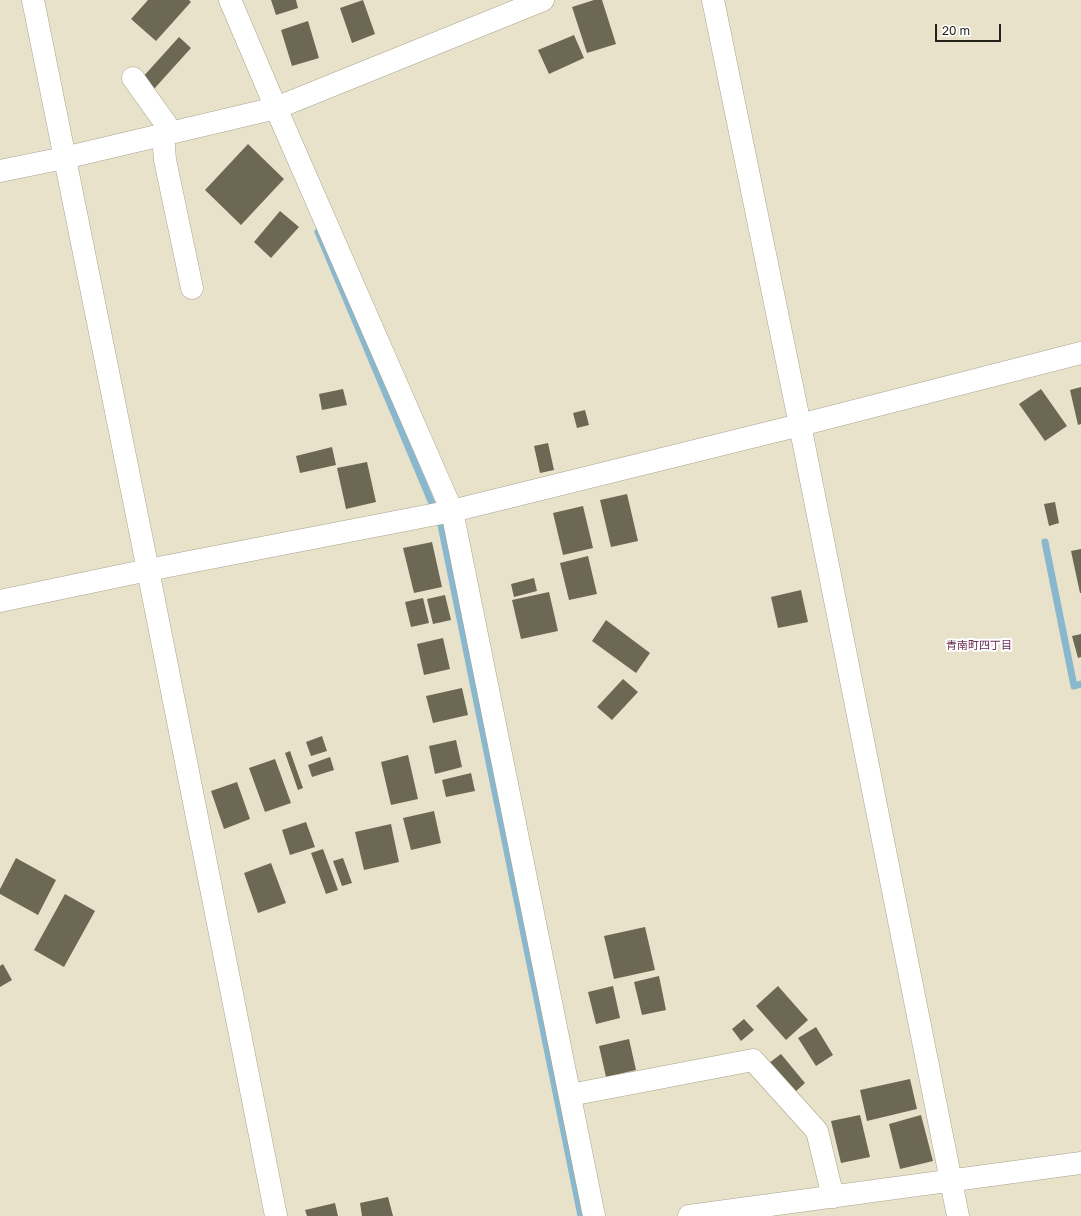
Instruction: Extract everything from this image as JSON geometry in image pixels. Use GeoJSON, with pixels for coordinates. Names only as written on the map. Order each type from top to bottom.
{"type":"FeatureCollection","features":[{"type":"Feature","properties":{"kind":"street"},"geometry":{"type":"LineString","coordinates":[[33,0],[276,1216]]}},
{"type":"Feature","properties":{"kind":"street"},"geometry":{"type":"LineString","coordinates":[[230,0],[452,511],[594,1216]]}},
{"type":"Feature","properties":{"kind":"street"},"geometry":{"type":"LineString","coordinates":[[0,170],[64,158],[276,108],[543,0]]}},
{"type":"Feature","properties":{"kind":"street"},"geometry":{"type":"LineString","coordinates":[[714,0],[958,1216]]}},
{"type":"Feature","properties":{"kind":"street"},"geometry":{"type":"LineString","coordinates":[[133,78],[166,124],[163,135],[165,160],[192,288]]}},
{"type":"Feature","properties":{"kind":"street"},"geometry":{"type":"LineString","coordinates":[[0,601],[148,570],[452,511],[800,425],[1081,353]]}},
{"type":"Feature","properties":{"kind":"street"},"geometry":{"type":"LineString","coordinates":[[570,1095],[753,1060],[817,1131],[834,1197]]}},
{"type":"Feature","properties":{"kind":"street"},"geometry":{"type":"LineString","coordinates":[[689,1216],[1081,1163]]}},
{"type":"Feature","properties":{"kind":"building"},"geometry":{"type":"Polygon","coordinates":[[[148,0],[189,0],[191,2],[156,41],[131,19],[148,0]]]}},
{"type":"Feature","properties":{"kind":"building"},"geometry":{"type":"Polygon","coordinates":[[[271,0],[296,0],[298,8],[276,15],[271,0]]]}},
{"type":"Feature","properties":{"kind":"building"},"geometry":{"type":"Polygon","coordinates":[[[363,0],[375,34],[352,43],[340,8],[363,0]]]}},
{"type":"Feature","properties":{"kind":"building"},"geometry":{"type":"Polygon","coordinates":[[[594,0],[602,0],[616,44],[587,53],[572,7],[594,0]]]}},
{"type":"Feature","properties":{"kind":"building"},"geometry":{"type":"Polygon","coordinates":[[[308,21],[319,58],[292,66],[281,30],[308,21]]]}},
{"type":"Feature","properties":{"kind":"building"},"geometry":{"type":"Polygon","coordinates":[[[574,35],[584,58],[549,74],[538,50],[574,35]]]}},
{"type":"Feature","properties":{"kind":"building"},"geometry":{"type":"Polygon","coordinates":[[[179,37],[191,48],[154,89],[142,78],[179,37]]]}},
{"type":"Feature","properties":{"kind":"building"},"geometry":{"type":"Polygon","coordinates":[[[248,144],[284,179],[241,225],[205,190],[248,144]]]}},
{"type":"Feature","properties":{"kind":"building"},"geometry":{"type":"Polygon","coordinates":[[[280,211],[299,227],[271,258],[254,242],[280,211]]]}},
{"type":"Feature","properties":{"kind":"building"},"geometry":{"type":"Polygon","coordinates":[[[1081,387],[1081,424],[1078,425],[1070,390],[1081,387]]]}},
{"type":"Feature","properties":{"kind":"building"},"geometry":{"type":"Polygon","coordinates":[[[343,389],[347,405],[322,410],[319,394],[343,389]]]}},
{"type":"Feature","properties":{"kind":"building"},"geometry":{"type":"Polygon","coordinates":[[[1041,389],[1067,426],[1045,441],[1019,404],[1041,389]]]}},
{"type":"Feature","properties":{"kind":"building"},"geometry":{"type":"Polygon","coordinates":[[[585,410],[589,425],[577,428],[573,413],[585,410]]]}},
{"type":"Feature","properties":{"kind":"building"},"geometry":{"type":"Polygon","coordinates":[[[548,443],[554,470],[540,473],[534,446],[548,443]]]}},
{"type":"Feature","properties":{"kind":"building"},"geometry":{"type":"Polygon","coordinates":[[[332,447],[336,465],[300,473],[296,456],[332,447]]]}},
{"type":"Feature","properties":{"kind":"building"},"geometry":{"type":"Polygon","coordinates":[[[367,462],[376,502],[346,509],[337,468],[367,462]]]}},
{"type":"Feature","properties":{"kind":"building"},"geometry":{"type":"Polygon","coordinates":[[[627,494],[638,541],[611,547],[600,500],[627,494]]]}},
{"type":"Feature","properties":{"kind":"building"},"geometry":{"type":"Polygon","coordinates":[[[1055,502],[1059,523],[1049,526],[1044,504],[1055,502]]]}},
{"type":"Feature","properties":{"kind":"building"},"geometry":{"type":"Polygon","coordinates":[[[583,506],[593,548],[563,555],[553,513],[583,506]]]}},
{"type":"Feature","properties":{"kind":"building"},"geometry":{"type":"Polygon","coordinates":[[[432,542],[442,587],[414,593],[403,548],[432,542]]]}},
{"type":"Feature","properties":{"kind":"building"},"geometry":{"type":"Polygon","coordinates":[[[1081,549],[1081,593],[1080,593],[1071,551],[1081,549]]]}},
{"type":"Feature","properties":{"kind":"building"},"geometry":{"type":"Polygon","coordinates":[[[588,556],[597,594],[569,600],[560,563],[588,556]]]}},
{"type":"Feature","properties":{"kind":"building"},"geometry":{"type":"Polygon","coordinates":[[[534,578],[537,591],[514,597],[511,584],[534,578]]]}},
{"type":"Feature","properties":{"kind":"building"},"geometry":{"type":"Polygon","coordinates":[[[801,590],[808,622],[778,628],[771,597],[801,590]]]}},
{"type":"Feature","properties":{"kind":"building"},"geometry":{"type":"Polygon","coordinates":[[[549,592],[558,631],[521,639],[512,600],[549,592]]]}},
{"type":"Feature","properties":{"kind":"building"},"geometry":{"type":"Polygon","coordinates":[[[445,595],[451,620],[433,624],[427,599],[445,595]]]}},
{"type":"Feature","properties":{"kind":"building"},"geometry":{"type":"Polygon","coordinates":[[[423,598],[429,623],[411,627],[405,602],[423,598]]]}},
{"type":"Feature","properties":{"kind":"building"},"geometry":{"type":"Polygon","coordinates":[[[606,620],[650,653],[636,673],[592,641],[606,620]]]}},
{"type":"Feature","properties":{"kind":"building"},"geometry":{"type":"Polygon","coordinates":[[[1081,634],[1081,657],[1078,658],[1072,636],[1081,634]]]}},
{"type":"Feature","properties":{"kind":"building"},"geometry":{"type":"Polygon","coordinates":[[[443,638],[450,669],[424,675],[417,644],[443,638]]]}},
{"type":"Feature","properties":{"kind":"building"},"geometry":{"type":"Polygon","coordinates":[[[623,679],[638,692],[612,720],[597,707],[623,679]]]}},
{"type":"Feature","properties":{"kind":"building"},"geometry":{"type":"Polygon","coordinates":[[[462,688],[468,715],[433,723],[426,696],[462,688]]]}},
{"type":"Feature","properties":{"kind":"building"},"geometry":{"type":"Polygon","coordinates":[[[322,736],[327,751],[311,756],[306,742],[322,736]]]}},
{"type":"Feature","properties":{"kind":"building"},"geometry":{"type":"Polygon","coordinates":[[[456,740],[462,767],[435,774],[429,746],[456,740]]]}},
{"type":"Feature","properties":{"kind":"building"},"geometry":{"type":"Polygon","coordinates":[[[290,751],[303,788],[298,790],[285,753],[290,751]]]}},
{"type":"Feature","properties":{"kind":"building"},"geometry":{"type":"Polygon","coordinates":[[[408,755],[418,799],[391,805],[381,762],[408,755]]]}},
{"type":"Feature","properties":{"kind":"building"},"geometry":{"type":"Polygon","coordinates":[[[330,757],[334,770],[312,777],[308,765],[330,757]]]}},
{"type":"Feature","properties":{"kind":"building"},"geometry":{"type":"Polygon","coordinates":[[[275,759],[291,803],[265,812],[249,768],[275,759]]]}},
{"type":"Feature","properties":{"kind":"building"},"geometry":{"type":"Polygon","coordinates":[[[471,773],[475,791],[446,797],[442,780],[471,773]]]}},
{"type":"Feature","properties":{"kind":"building"},"geometry":{"type":"Polygon","coordinates":[[[237,782],[250,819],[224,829],[211,791],[237,782]]]}},
{"type":"Feature","properties":{"kind":"building"},"geometry":{"type":"Polygon","coordinates":[[[434,811],[441,843],[411,850],[403,818],[434,811]]]}},
{"type":"Feature","properties":{"kind":"building"},"geometry":{"type":"Polygon","coordinates":[[[306,822],[315,847],[290,855],[282,830],[306,822]]]}},
{"type":"Feature","properties":{"kind":"building"},"geometry":{"type":"Polygon","coordinates":[[[391,824],[399,862],[364,870],[355,832],[391,824]]]}},
{"type":"Feature","properties":{"kind":"building"},"geometry":{"type":"Polygon","coordinates":[[[323,849],[338,890],[326,894],[311,853],[323,849]]]}},
{"type":"Feature","properties":{"kind":"building"},"geometry":{"type":"Polygon","coordinates":[[[16,858],[56,880],[38,915],[0,894],[0,889],[16,858]]]}},
{"type":"Feature","properties":{"kind":"building"},"geometry":{"type":"Polygon","coordinates":[[[343,858],[352,883],[342,886],[333,861],[343,858]]]}},
{"type":"Feature","properties":{"kind":"building"},"geometry":{"type":"Polygon","coordinates":[[[271,863],[286,903],[258,913],[244,873],[271,863]]]}},
{"type":"Feature","properties":{"kind":"building"},"geometry":{"type":"Polygon","coordinates":[[[65,894],[95,911],[64,967],[34,950],[65,894]]]}},
{"type":"Feature","properties":{"kind":"building"},"geometry":{"type":"Polygon","coordinates":[[[645,927],[655,970],[614,979],[604,936],[645,927]]]}},
{"type":"Feature","properties":{"kind":"building"},"geometry":{"type":"Polygon","coordinates":[[[3,964],[12,980],[0,987],[0,966],[3,964]]]}},
{"type":"Feature","properties":{"kind":"building"},"geometry":{"type":"Polygon","coordinates":[[[659,976],[666,1010],[642,1015],[634,982],[659,976]]]}},
{"type":"Feature","properties":{"kind":"building"},"geometry":{"type":"Polygon","coordinates":[[[613,986],[620,1018],[596,1024],[588,992],[613,986]]]}},
{"type":"Feature","properties":{"kind":"building"},"geometry":{"type":"Polygon","coordinates":[[[778,986],[808,1020],[786,1040],[756,1006],[778,986]]]}},
{"type":"Feature","properties":{"kind":"building"},"geometry":{"type":"Polygon","coordinates":[[[744,1019],[754,1030],[741,1041],[732,1029],[744,1019]]]}},
{"type":"Feature","properties":{"kind":"building"},"geometry":{"type":"Polygon","coordinates":[[[816,1027],[833,1055],[816,1066],[798,1038],[816,1027]]]}},
{"type":"Feature","properties":{"kind":"building"},"geometry":{"type":"Polygon","coordinates":[[[629,1039],[636,1070],[606,1077],[599,1046],[629,1039]]]}},
{"type":"Feature","properties":{"kind":"building"},"geometry":{"type":"Polygon","coordinates":[[[781,1054],[805,1083],[794,1093],[769,1063],[781,1054]]]}},
{"type":"Feature","properties":{"kind":"building"},"geometry":{"type":"Polygon","coordinates":[[[910,1079],[917,1109],[867,1121],[860,1090],[910,1079]]]}},
{"type":"Feature","properties":{"kind":"building"},"geometry":{"type":"Polygon","coordinates":[[[860,1115],[870,1157],[841,1163],[831,1121],[860,1115]]]}},
{"type":"Feature","properties":{"kind":"building"},"geometry":{"type":"Polygon","coordinates":[[[921,1115],[933,1161],[900,1169],[889,1124],[921,1115]]]}},
{"type":"Feature","properties":{"kind":"building"},"geometry":{"type":"Polygon","coordinates":[[[388,1197],[393,1216],[362,1216],[360,1203],[388,1197]]]}},
{"type":"Feature","properties":{"kind":"building"},"geometry":{"type":"Polygon","coordinates":[[[335,1203],[338,1216],[307,1216],[305,1210],[335,1203]]]}},
{"type":"Feature","properties":{"kind":"waterway"},"geometry":{"type":"LineString","coordinates":[[318,232],[441,525],[581,1216]]}},
{"type":"Feature","properties":{"kind":"waterway"},"geometry":{"type":"LineString","coordinates":[[1045,542],[1074,686],[1081,684]]}},
{"type":"Feature","properties":{"kind":"district","name":"青南町四丁目"},"geometry":{"type":"Point","coordinates":[979,646]}}]}
